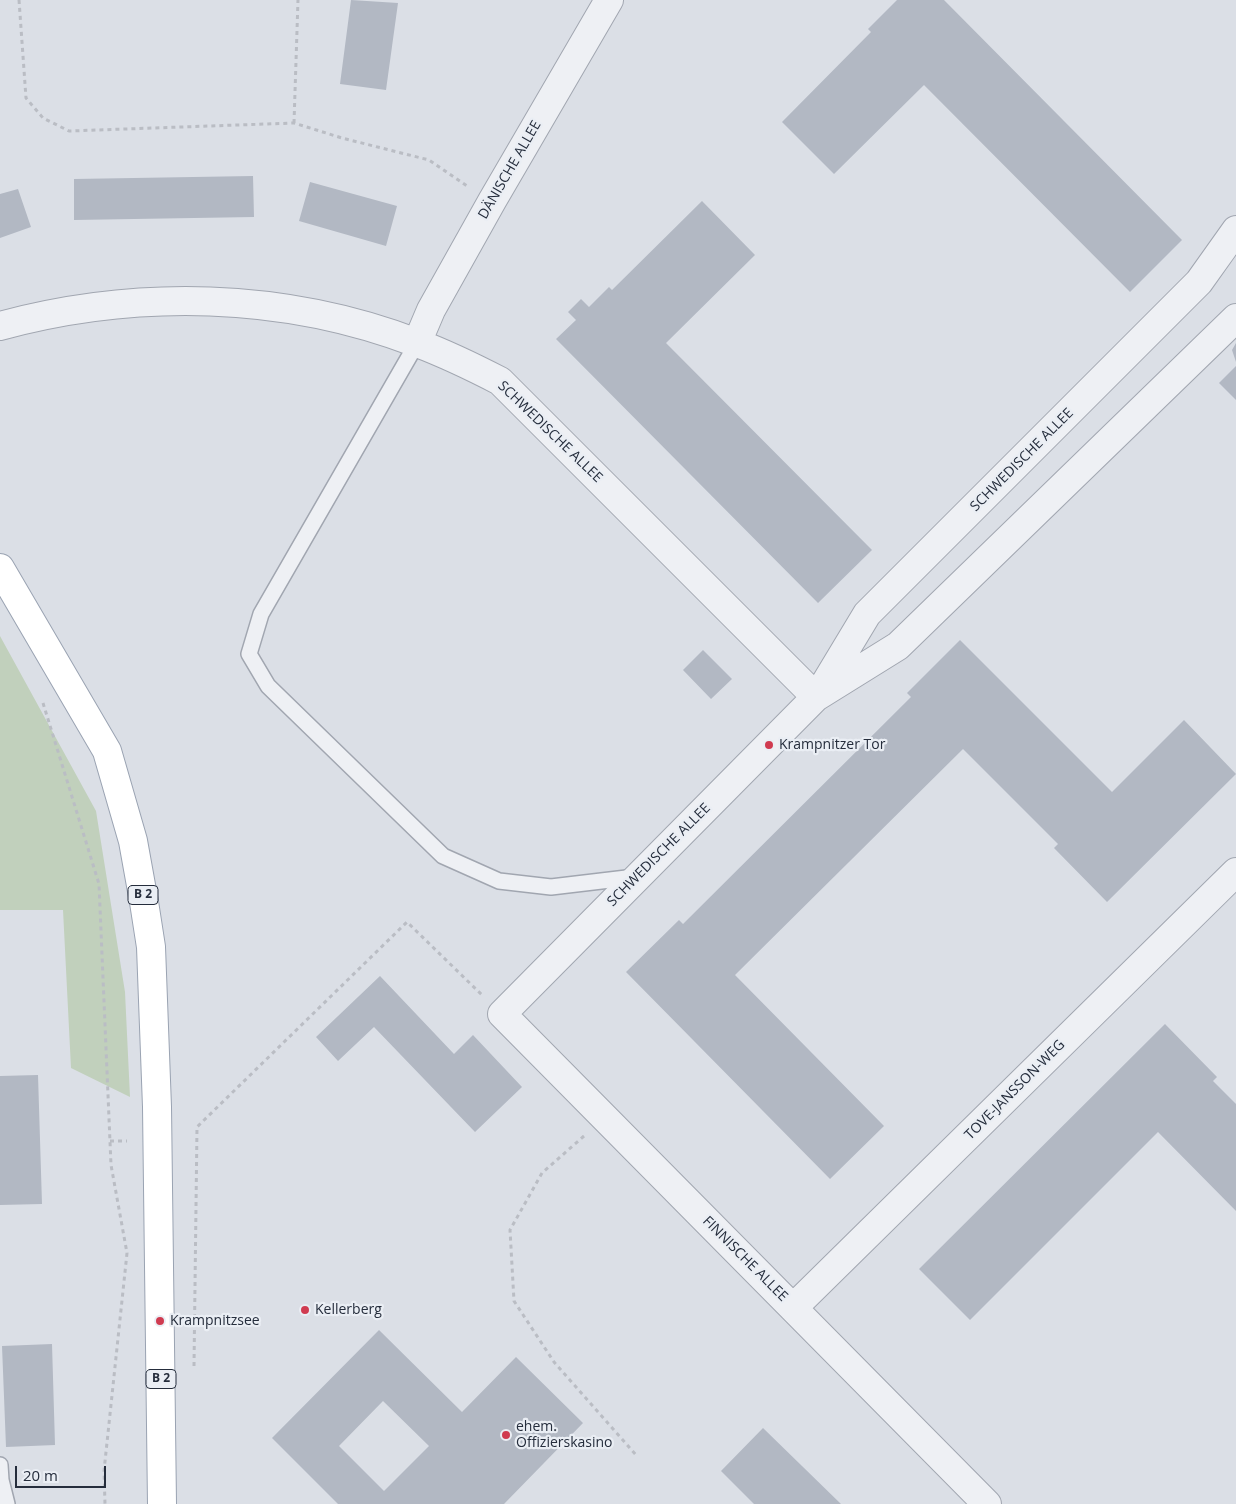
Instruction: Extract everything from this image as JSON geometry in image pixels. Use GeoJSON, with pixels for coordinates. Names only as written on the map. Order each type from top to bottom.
{"type":"FeatureCollection","features":[{"type":"Feature","properties":{"kind":"main road","name":"B 2"},"geometry":{"type":"LineString","coordinates":[[0,568],[107,751],[133,841],[144,902],[151,947],[157,1107],[162,1504]]}},
{"type":"Feature","properties":{"kind":"street","name":"DÄNISCHE ALLEE"},"geometry":{"type":"LineString","coordinates":[[417,343],[432,310],[492,202],[609,0]]}},
{"type":"Feature","properties":{"kind":"street","name":"SCHWEDISCHE ALLEE"},"geometry":{"type":"LineString","coordinates":[[502,1014],[816,697],[867,614],[1199,282],[1236,230]]}},
{"type":"Feature","properties":{"kind":"street","name":"SCHWEDISCHE ALLEE"},"geometry":{"type":"LineString","coordinates":[[0,326],[34,316],[88,307],[196,300],[249,304],[301,311],[353,322],[417,343],[500,381],[816,697]]}},
{"type":"Feature","properties":{"kind":"street","name":"SCHWEDISCHE ALLEE"},"geometry":{"type":"LineString","coordinates":[[816,697],[898,646],[1236,318]]}},
{"type":"Feature","properties":{"kind":"street","name":"TOVE-JANSSON-WEG"},"geometry":{"type":"LineString","coordinates":[[793,1308],[1236,872]]}},
{"type":"Feature","properties":{"kind":"street","name":"FINNISCHE ALLEE"},"geometry":{"type":"LineString","coordinates":[[502,1014],[987,1504]]}},
{"type":"Feature","properties":{"kind":"lane"},"geometry":{"type":"LineString","coordinates":[[417,343],[261,614],[249,654],[268,686],[443,856],[498,881],[551,887],[638,876]]}},
{"type":"Feature","properties":{"kind":"lane"},"geometry":{"type":"LineString","coordinates":[[0,1465],[1,1480],[7,1504]]}},
{"type":"Feature","properties":{"kind":"path"},"geometry":{"type":"LineString","coordinates":[[18,0],[26,98],[43,118],[69,131],[294,123],[342,138],[429,160],[492,202]]}},
{"type":"Feature","properties":{"kind":"path"},"geometry":{"type":"LineString","coordinates":[[294,123],[298,0]]}},
{"type":"Feature","properties":{"kind":"path"},"geometry":{"type":"LineString","coordinates":[[41,697],[99,884],[111,1165],[127,1253],[104,1471],[105,1504]]}},
{"type":"Feature","properties":{"kind":"path"},"geometry":{"type":"LineString","coordinates":[[194,1366],[197,1127],[407,922],[502,1014]]}},
{"type":"Feature","properties":{"kind":"path"},"geometry":{"type":"LineString","coordinates":[[605,1118],[542,1173],[510,1230],[514,1302],[554,1362],[637,1456]]}},
{"type":"Feature","properties":{"kind":"green space"},"geometry":{"type":"Polygon","coordinates":[[[0,636],[96,811],[125,992],[130,1097],[71,1068],[63,910],[0,910],[0,636]]]}},
{"type":"Feature","properties":{"kind":"building"},"geometry":{"type":"Polygon","coordinates":[[[351,0],[398,3],[386,90],[340,84],[351,0]]]}},
{"type":"Feature","properties":{"kind":"building"},"geometry":{"type":"Polygon","coordinates":[[[897,0],[944,0],[1182,240],[1130,292],[924,85],[834,174],[782,122],[871,32],[868,29],[897,0]]]}},
{"type":"Feature","properties":{"kind":"building"},"geometry":{"type":"Polygon","coordinates":[[[253,176],[254,217],[74,220],[74,179],[253,176]]]}},
{"type":"Feature","properties":{"kind":"building"},"geometry":{"type":"Polygon","coordinates":[[[310,182],[397,206],[386,246],[299,221],[310,182]]]}},
{"type":"Feature","properties":{"kind":"building"},"geometry":{"type":"Polygon","coordinates":[[[18,189],[31,227],[0,238],[0,194],[18,189]]]}},
{"type":"Feature","properties":{"kind":"building"},"geometry":{"type":"Polygon","coordinates":[[[702,201],[755,255],[666,343],[872,550],[818,603],[556,339],[576,320],[568,312],[581,299],[589,307],[609,287],[612,290],[702,201]]]}},
{"type":"Feature","properties":{"kind":"building"},"geometry":{"type":"Polygon","coordinates":[[[1236,343],[1236,362],[1232,350],[1236,343]]]}},
{"type":"Feature","properties":{"kind":"building"},"geometry":{"type":"Polygon","coordinates":[[[1236,366],[1236,400],[1219,383],[1236,366]]]}},
{"type":"Feature","properties":{"kind":"building"},"geometry":{"type":"Polygon","coordinates":[[[960,640],[1112,792],[1184,720],[1236,774],[1107,902],[1054,848],[1058,844],[963,749],[735,975],[884,1126],[830,1179],[626,972],[679,920],[683,924],[911,697],[907,693],[960,640]]]}},
{"type":"Feature","properties":{"kind":"building"},"geometry":{"type":"Polygon","coordinates":[[[703,650],[732,679],[711,699],[683,670],[703,650]]]}},
{"type":"Feature","properties":{"kind":"building"},"geometry":{"type":"Polygon","coordinates":[[[380,976],[454,1054],[473,1035],[522,1087],[475,1132],[374,1027],[338,1061],[316,1037],[380,976]]]}},
{"type":"Feature","properties":{"kind":"building"},"geometry":{"type":"Polygon","coordinates":[[[1165,1024],[1217,1077],[1213,1081],[1236,1104],[1236,1211],[1158,1132],[970,1320],[919,1269],[1165,1024]]]}},
{"type":"Feature","properties":{"kind":"building"},"geometry":{"type":"Polygon","coordinates":[[[38,1075],[42,1204],[0,1205],[0,1076],[38,1075]]]}},
{"type":"Feature","properties":{"kind":"building"},"geometry":{"type":"Polygon","coordinates":[[[379,1330],[462,1412],[516,1357],[583,1423],[504,1504],[338,1504],[272,1438],[379,1330]],[[383,1401],[339,1446],[384,1491],[429,1446],[383,1401]]]}},
{"type":"Feature","properties":{"kind":"building"},"geometry":{"type":"Polygon","coordinates":[[[52,1344],[55,1445],[6,1447],[2,1346],[52,1344]]]}},
{"type":"Feature","properties":{"kind":"building"},"geometry":{"type":"Polygon","coordinates":[[[763,1428],[841,1504],[754,1504],[721,1471],[763,1428]]]}},
{"type":"Feature","properties":{"kind":"place","name":"Krampnitzer Tor"},"geometry":{"type":"Point","coordinates":[769,745]}},
{"type":"Feature","properties":{"kind":"place","name":"Kellerberg"},"geometry":{"type":"Point","coordinates":[305,1310]}},
{"type":"Feature","properties":{"kind":"place","name":"Krampnitzsee"},"geometry":{"type":"Point","coordinates":[160,1321]}},
{"type":"Feature","properties":{"kind":"place","name":"ehem. Offizierskasino"},"geometry":{"type":"Point","coordinates":[506,1435]}}]}
